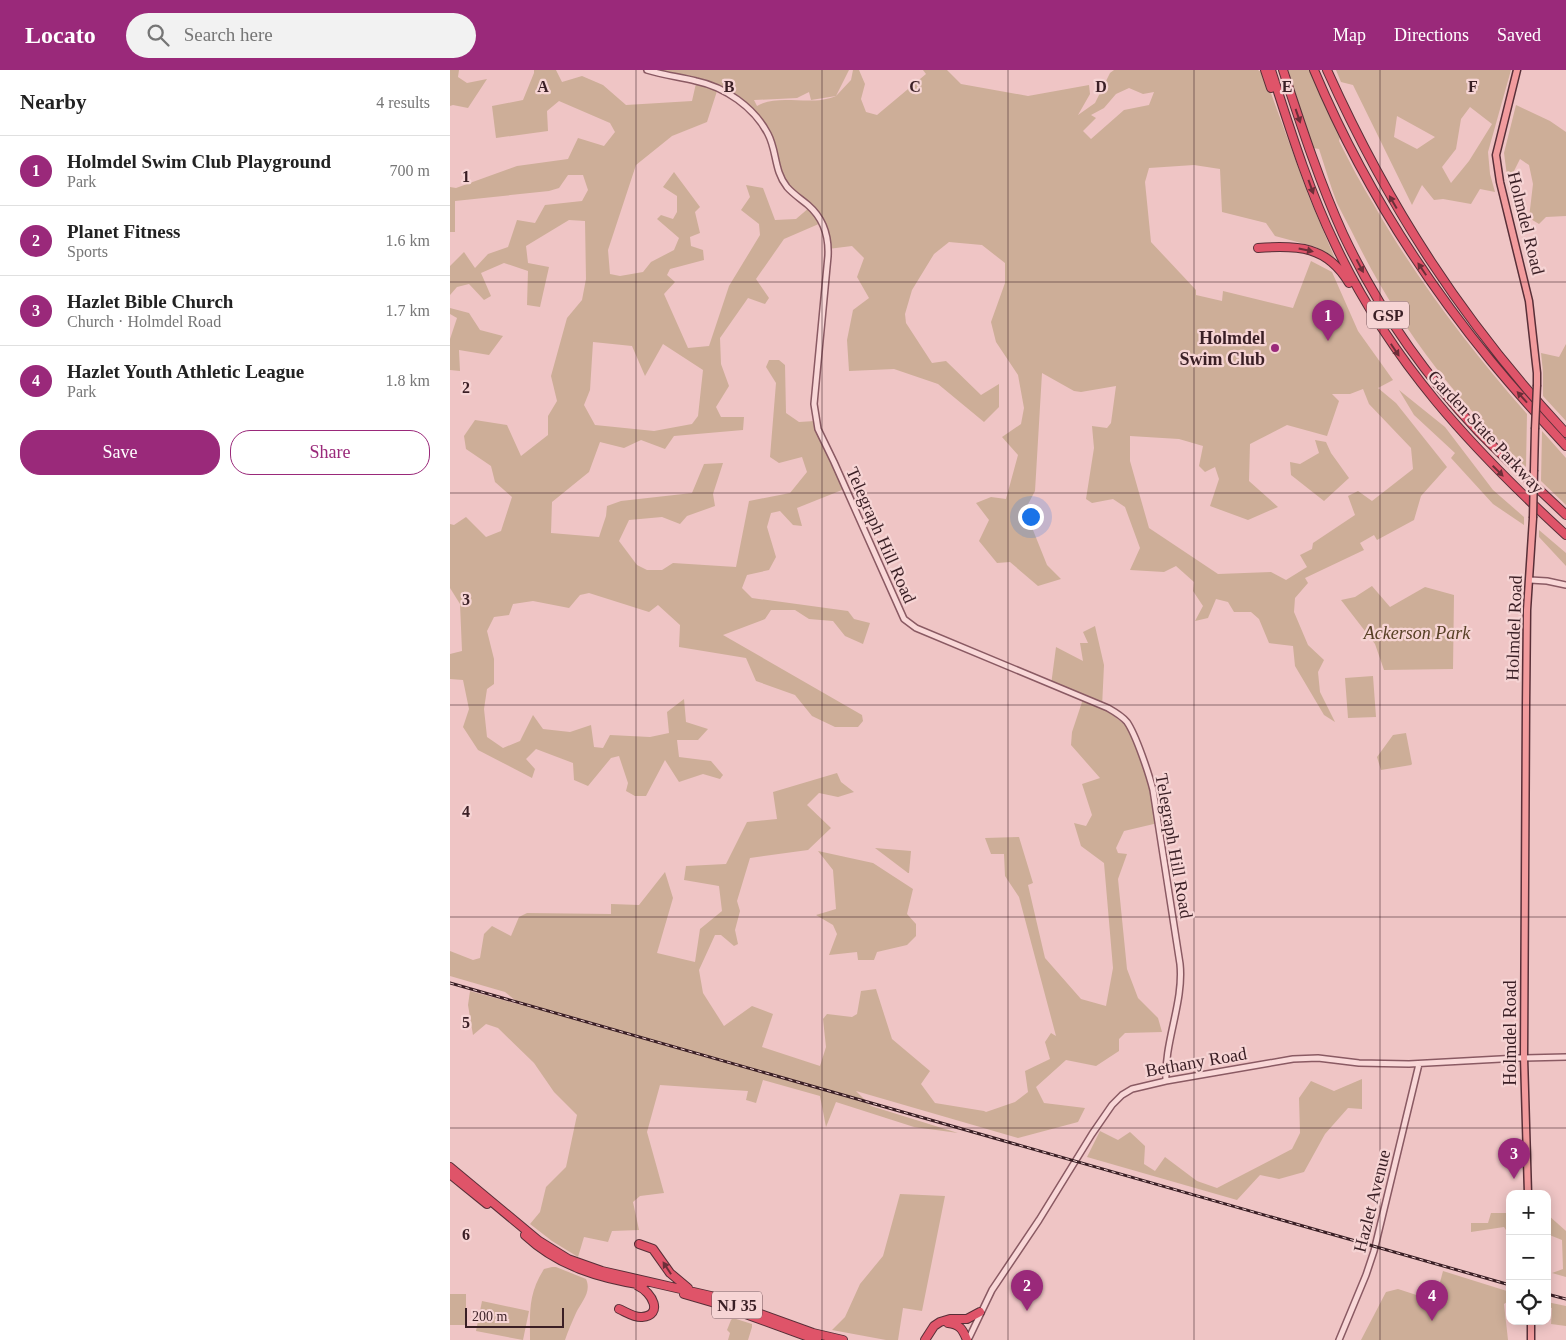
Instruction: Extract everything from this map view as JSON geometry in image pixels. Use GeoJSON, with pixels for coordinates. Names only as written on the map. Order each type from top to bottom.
{"type":"FeatureCollection","features":[{"type":"Feature","properties":{"kind":"highway"},"geometry":{"type":"LineString","coordinates":[[1265,70],[1292,144],[1302,164]]}},
{"type":"Feature","properties":{"kind":"highway","name":"Garden State Parkway"},"geometry":{"type":"LineString","coordinates":[[1271,70],[1315,198],[1334,244],[1369,309],[1410,370],[1456,427],[1516,489],[1566,535]]}},
{"type":"Feature","properties":{"kind":"highway","name":"Garden State Parkway"},"geometry":{"type":"LineString","coordinates":[[1283,70],[1332,209],[1360,267],[1392,321],[1425,368],[1466,417],[1497,450],[1566,515]]}},
{"type":"Feature","properties":{"kind":"highway"},"geometry":{"type":"LineString","coordinates":[[1314,70],[1363,172],[1422,269],[1490,361],[1566,446]]}},
{"type":"Feature","properties":{"kind":"highway"},"geometry":{"type":"LineString","coordinates":[[1327,71],[1387,190],[1438,273],[1465,313],[1502,361],[1566,433]]}},
{"type":"Feature","properties":{"kind":"highway"},"geometry":{"type":"LineString","coordinates":[[1258,248],[1298,248],[1326,256],[1340,269],[1356,294],[1369,309]]}},
{"type":"Feature","properties":{"kind":"highway","name":"NJ 35"},"geometry":{"type":"LineString","coordinates":[[450,1168],[539,1241],[568,1259],[603,1271],[727,1301],[813,1333],[843,1340]]}},
{"type":"Feature","properties":{"kind":"highway","name":"NJ 35"},"geometry":{"type":"LineString","coordinates":[[450,1174],[547,1253],[579,1270],[600,1277],[707,1300],[816,1340]]}},
{"type":"Feature","properties":{"kind":"highway"},"geometry":{"type":"LineString","coordinates":[[639,1244],[654,1249],[674,1278],[696,1292]]}},
{"type":"Feature","properties":{"kind":"highway"},"geometry":{"type":"LineString","coordinates":[[620,1309],[640,1317],[648,1315],[653,1310],[652,1297],[646,1290],[634,1284]]}},
{"type":"Feature","properties":{"kind":"highway"},"geometry":{"type":"LineString","coordinates":[[926,1340],[934,1326],[940,1322],[967,1319],[980,1312]]}},
{"type":"Feature","properties":{"kind":"highway"},"geometry":{"type":"LineString","coordinates":[[933,1340],[938,1328],[948,1323],[960,1326],[968,1340]]}},
{"type":"Feature","properties":{"kind":"main road","name":"Holmdel Road"},"geometry":{"type":"LineString","coordinates":[[1517,70],[1496,155],[1500,182],[1529,301],[1537,373],[1533,518],[1527,610],[1524,1058],[1528,1190]]}},
{"type":"Feature","properties":{"kind":"main road"},"geometry":{"type":"LineString","coordinates":[[1531,1325],[1531,1340]]}},
{"type":"Feature","properties":{"kind":"street","name":"Telegraph Hill Road"},"geometry":{"type":"LineString","coordinates":[[647,70],[712,86],[743,104],[767,132],[776,167],[783,182],[812,208],[822,222],[827,239],[828,256],[815,389],[816,423],[904,619],[916,628],[1108,708],[1120,716],[1130,728],[1153,790],[1181,970],[1168,1050],[1166,1081]]}},
{"type":"Feature","properties":{"kind":"street"},"geometry":{"type":"LineString","coordinates":[[1530,580],[1566,585]]}},
{"type":"Feature","properties":{"kind":"street","name":"Bethany Road"},"geometry":{"type":"LineString","coordinates":[[968,1340],[980,1312],[995,1285],[1112,1105],[1132,1089],[1166,1081],[1293,1059],[1318,1058],[1385,1065],[1566,1057]]}},
{"type":"Feature","properties":{"kind":"street","name":"Hazlet Avenue"},"geometry":{"type":"LineString","coordinates":[[1339,1340],[1374,1251],[1420,1064]]}},
{"type":"Feature","properties":{"kind":"green space"},"geometry":{"type":"Polygon","coordinates":[[[450,70],[459,70],[458,77],[467,83],[487,79],[468,108],[450,106],[450,70]]]}},
{"type":"Feature","properties":{"kind":"green space"},"geometry":{"type":"Polygon","coordinates":[[[534,70],[556,70],[562,82],[582,76],[603,85],[626,105],[692,101],[697,79],[650,70],[849,70],[836,96],[851,80],[853,70],[859,70],[865,84],[861,99],[866,112],[877,115],[926,74],[923,70],[947,70],[961,84],[1028,96],[1089,85],[1090,94],[1078,115],[1095,103],[1110,73],[1114,70],[1258,70],[1264,74],[1309,197],[1336,261],[1316,247],[1275,236],[1266,223],[1222,212],[1220,169],[1194,165],[1149,168],[1145,182],[1151,242],[1196,290],[1196,295],[1222,301],[1223,291],[1293,308],[1311,261],[1332,272],[1358,331],[1393,380],[1378,388],[1396,403],[1447,467],[1421,496],[1414,520],[1377,540],[1374,535],[1360,543],[1364,550],[1305,578],[1308,583],[1295,598],[1294,612],[1308,645],[1324,660],[1318,672],[1320,692],[1335,722],[1324,715],[1295,666],[1293,646],[1269,643],[1259,619],[1251,612],[1234,612],[1228,602],[1216,599],[1208,618],[1195,621],[1203,606],[1193,591],[1194,582],[1176,566],[1164,572],[1130,570],[1140,548],[1125,507],[1113,499],[1092,503],[1086,499],[1094,448],[1092,426],[1107,428],[1111,423],[1116,386],[1081,392],[1074,391],[1042,373],[1035,491],[1025,510],[1047,565],[1061,579],[1038,586],[1010,562],[997,563],[979,541],[989,520],[976,503],[991,497],[1006,499],[1018,455],[1002,437],[1021,424],[1024,408],[1018,375],[996,342],[991,322],[1005,283],[1005,263],[982,245],[949,242],[934,254],[912,290],[905,314],[906,323],[932,363],[946,361],[981,395],[999,384],[999,407],[984,422],[938,384],[894,369],[849,371],[847,340],[853,310],[869,298],[857,277],[864,258],[852,246],[828,249],[821,223],[784,239],[756,279],[769,298],[765,304],[748,298],[720,338],[721,364],[729,386],[716,407],[721,417],[744,417],[743,430],[674,436],[665,449],[641,440],[624,448],[600,442],[589,472],[552,502],[551,533],[599,537],[606,516],[607,506],[621,501],[692,493],[704,464],[723,463],[713,494],[715,506],[687,516],[680,524],[662,517],[629,520],[619,541],[637,565],[647,570],[662,570],[673,563],[736,567],[749,501],[790,493],[807,472],[802,457],[779,463],[770,457],[776,383],[766,367],[769,360],[779,360],[785,365],[786,413],[799,422],[815,421],[847,488],[797,508],[802,526],[793,525],[780,511],[771,513],[767,527],[776,557],[769,570],[747,575],[742,588],[752,598],[848,611],[854,619],[870,623],[863,644],[845,636],[833,621],[809,619],[795,610],[771,610],[765,619],[723,635],[862,715],[863,721],[858,727],[835,727],[812,716],[795,695],[756,681],[746,658],[679,647],[680,625],[658,605],[649,612],[589,593],[580,595],[569,608],[533,601],[513,604],[509,615],[494,617],[487,631],[494,659],[494,684],[487,689],[484,709],[487,737],[503,748],[520,741],[533,715],[543,729],[570,732],[591,725],[594,747],[603,748],[610,735],[650,737],[669,733],[667,712],[684,699],[686,722],[708,729],[698,740],[677,740],[679,757],[711,761],[723,775],[720,779],[703,774],[679,782],[665,760],[646,796],[635,796],[626,791],[628,783],[619,756],[611,758],[588,786],[574,780],[573,763],[536,749],[526,759],[535,769],[532,778],[478,750],[463,727],[469,709],[463,680],[450,679],[450,654],[462,651],[460,604],[450,588],[450,524],[454,525],[466,517],[486,537],[501,531],[512,497],[495,482],[491,466],[466,449],[464,436],[475,420],[507,425],[521,456],[548,435],[548,416],[557,401],[551,376],[567,318],[582,300],[586,279],[585,221],[569,220],[526,246],[528,263],[549,267],[540,307],[527,305],[528,271],[504,263],[481,273],[491,296],[484,300],[469,284],[457,287],[450,295],[450,266],[464,252],[475,268],[488,254],[508,247],[517,220],[535,223],[545,205],[582,201],[588,190],[583,175],[568,175],[559,188],[549,191],[455,201],[455,232],[450,232],[450,187],[456,188],[517,166],[568,159],[578,138],[604,146],[615,132],[610,123],[559,101],[547,111],[548,131],[496,138],[492,106],[523,100],[534,70]],[[718,88],[707,122],[672,136],[636,165],[608,250],[610,274],[620,276],[643,272],[651,262],[674,250],[679,238],[657,219],[661,215],[673,219],[677,212],[677,196],[663,187],[674,172],[700,207],[695,212],[700,233],[690,237],[691,246],[703,250],[704,260],[670,269],[667,275],[675,282],[664,294],[688,348],[709,346],[729,286],[760,235],[759,224],[741,210],[750,197],[746,185],[763,188],[775,220],[796,219],[810,207],[779,175],[766,130],[742,103],[718,88]],[[1129,88],[1116,94],[1104,108],[1091,115],[1096,118],[1083,131],[1091,139],[1124,110],[1149,105],[1154,92],[1143,94],[1129,88]],[[809,92],[797,98],[754,100],[757,106],[775,100],[811,100],[809,92]],[[836,96],[811,100],[816,100],[836,96]],[[593,342],[590,390],[584,405],[595,425],[654,431],[692,424],[698,416],[703,370],[663,344],[645,376],[632,346],[593,342]],[[1363,389],[1350,394],[1332,394],[1339,401],[1327,436],[1287,425],[1250,444],[1249,481],[1278,507],[1248,520],[1210,506],[1219,479],[1215,467],[1205,472],[1199,466],[1203,446],[1179,439],[1130,436],[1130,461],[1149,528],[1218,574],[1271,572],[1286,580],[1307,567],[1300,555],[1312,549],[1313,543],[1355,515],[1348,496],[1358,491],[1372,501],[1413,469],[1411,448],[1369,404],[1363,389]]]}},
{"type":"Feature","properties":{"kind":"green space"},"geometry":{"type":"Polygon","coordinates":[[[1288,70],[1309,70],[1340,137],[1339,141],[1360,181],[1408,260],[1445,313],[1527,414],[1526,467],[1453,388],[1410,333],[1391,303],[1337,203],[1319,149],[1313,148],[1288,70]]]}},
{"type":"Feature","properties":{"kind":"green space"},"geometry":{"type":"Polygon","coordinates":[[[1336,70],[1511,70],[1488,152],[1490,174],[1495,192],[1480,189],[1471,204],[1443,199],[1434,200],[1422,185],[1412,205],[1353,85],[1341,82],[1336,70]],[[1470,107],[1461,119],[1456,149],[1442,167],[1451,183],[1469,161],[1492,124],[1470,107]],[[1397,116],[1394,137],[1417,149],[1435,137],[1397,116]]]}},
{"type":"Feature","properties":{"kind":"green space"},"geometry":{"type":"Polygon","coordinates":[[[1516,105],[1550,121],[1566,132],[1566,216],[1546,217],[1539,224],[1529,218],[1533,184],[1529,165],[1520,159],[1508,183],[1504,153],[1516,105]]]}},
{"type":"Feature","properties":{"kind":"green space"},"geometry":{"type":"Polygon","coordinates":[[[450,308],[469,313],[480,330],[503,336],[489,355],[459,350],[460,371],[450,370],[450,339],[457,318],[450,314],[450,308]]]}},
{"type":"Feature","properties":{"kind":"green space"},"geometry":{"type":"Polygon","coordinates":[[[1566,344],[1566,421],[1543,396],[1541,353],[1559,357],[1566,344]]]}},
{"type":"Feature","properties":{"kind":"green space"},"geometry":{"type":"Polygon","coordinates":[[[1399,390],[1445,427],[1493,490],[1524,517],[1524,525],[1493,504],[1451,458],[1455,453],[1414,415],[1399,390]]]}},
{"type":"Feature","properties":{"kind":"green space"},"geometry":{"type":"Polygon","coordinates":[[[1542,431],[1566,458],[1566,505],[1541,481],[1542,431]]]}},
{"type":"Feature","properties":{"kind":"green space"},"geometry":{"type":"Polygon","coordinates":[[[1315,440],[1326,442],[1331,453],[1349,478],[1324,501],[1291,475],[1290,462],[1300,464],[1319,453],[1315,440]]]}},
{"type":"Feature","properties":{"kind":"green space"},"geometry":{"type":"Polygon","coordinates":[[[1539,530],[1566,553],[1566,566],[1539,537],[1539,530]]]}},
{"type":"Feature","properties":{"kind":"green space","name":"Ackerson Park"},"geometry":{"type":"Polygon","coordinates":[[[1372,586],[1390,607],[1425,587],[1454,595],[1453,669],[1384,670],[1375,644],[1341,600],[1355,597],[1372,586]]]}},
{"type":"Feature","properties":{"kind":"green space"},"geometry":{"type":"Polygon","coordinates":[[[1095,626],[1104,665],[1102,707],[1132,730],[1152,785],[1158,823],[1124,831],[1116,848],[1118,853],[1127,854],[1118,879],[1127,969],[1138,998],[1158,1018],[1162,1032],[1125,1033],[1119,1039],[1119,1051],[1096,1066],[1066,1060],[1036,1087],[1044,1103],[1085,1108],[1078,1122],[1018,1138],[856,1091],[871,1106],[958,1133],[914,1127],[836,1102],[826,1127],[820,1096],[763,1080],[756,1103],[746,1100],[748,1091],[660,1085],[647,1132],[664,1193],[640,1196],[633,1202],[639,1230],[612,1231],[608,1242],[584,1237],[578,1257],[552,1241],[530,1224],[540,1212],[546,1187],[566,1167],[577,1115],[554,1092],[534,1063],[498,1028],[486,1024],[473,1035],[468,1005],[470,991],[521,1005],[505,992],[450,976],[450,951],[473,960],[480,958],[484,934],[492,926],[511,936],[519,917],[527,913],[611,914],[611,904],[639,905],[665,872],[673,898],[657,953],[695,962],[700,929],[722,911],[719,886],[684,880],[686,866],[726,864],[747,822],[777,819],[773,792],[837,773],[841,782],[854,792],[838,797],[819,793],[807,805],[831,828],[808,850],[750,858],[737,901],[740,911],[735,930],[738,944],[734,946],[721,935],[715,935],[699,970],[703,993],[724,1026],[752,1006],[773,1014],[762,1047],[820,1066],[826,1047],[823,1019],[827,1014],[852,1017],[857,1014],[861,991],[876,989],[892,1039],[930,1071],[921,1084],[935,1103],[986,1112],[1015,1102],[1028,1092],[1025,1071],[1050,1059],[1045,1042],[1051,1033],[1056,1036],[1019,897],[1005,876],[1004,854],[991,854],[985,838],[1019,837],[1033,883],[1028,885],[1045,958],[1081,999],[1106,1006],[1113,968],[1104,863],[1081,846],[1074,823],[1086,826],[1092,815],[1082,784],[1100,778],[1071,745],[1072,732],[1083,699],[1051,685],[1056,647],[1083,661],[1080,643],[1088,643],[1083,632],[1095,626]]]}},
{"type":"Feature","properties":{"kind":"green space"},"geometry":{"type":"Polygon","coordinates":[[[1373,676],[1376,717],[1348,718],[1345,678],[1373,676]]]}},
{"type":"Feature","properties":{"kind":"green space"},"geometry":{"type":"Polygon","coordinates":[[[1406,733],[1412,764],[1381,770],[1377,757],[1393,735],[1406,733]]]}},
{"type":"Feature","properties":{"kind":"green space"},"geometry":{"type":"Polygon","coordinates":[[[875,848],[911,851],[909,873],[908,873],[875,848]]]}},
{"type":"Feature","properties":{"kind":"green space"},"geometry":{"type":"Polygon","coordinates":[[[818,851],[873,863],[913,889],[907,914],[916,924],[916,936],[907,945],[877,952],[874,960],[858,960],[857,952],[829,955],[837,934],[833,925],[816,915],[836,909],[833,870],[818,851]]]}},
{"type":"Feature","properties":{"kind":"green space"},"geometry":{"type":"Polygon","coordinates":[[[1362,1079],[1362,1109],[1348,1108],[1325,1134],[1304,1172],[1279,1179],[1260,1175],[1237,1200],[1087,1157],[1100,1131],[1118,1140],[1130,1132],[1145,1146],[1144,1164],[1155,1171],[1165,1157],[1197,1181],[1217,1188],[1292,1149],[1300,1133],[1299,1098],[1311,1081],[1334,1091],[1362,1079]]]}},
{"type":"Feature","properties":{"kind":"green space"},"geometry":{"type":"Polygon","coordinates":[[[900,1194],[945,1196],[922,1311],[903,1308],[898,1340],[886,1340],[832,1330],[845,1317],[860,1284],[883,1256],[900,1194]]]}},
{"type":"Feature","properties":{"kind":"green space"},"geometry":{"type":"Polygon","coordinates":[[[1491,1213],[1506,1213],[1506,1230],[1504,1227],[1471,1232],[1471,1223],[1488,1223],[1491,1213]]]}},
{"type":"Feature","properties":{"kind":"green space"},"geometry":{"type":"Polygon","coordinates":[[[1551,1218],[1566,1231],[1566,1277],[1552,1273],[1563,1269],[1562,1240],[1551,1236],[1551,1218]]]}},
{"type":"Feature","properties":{"kind":"green space"},"geometry":{"type":"Polygon","coordinates":[[[552,1267],[586,1279],[587,1293],[565,1340],[530,1340],[530,1312],[535,1287],[544,1269],[552,1267]]]}},
{"type":"Feature","properties":{"kind":"green space"},"geometry":{"type":"Polygon","coordinates":[[[1443,1271],[1506,1291],[1506,1303],[1504,1304],[1508,1340],[1361,1340],[1386,1292],[1398,1289],[1435,1301],[1443,1271]]]}},
{"type":"Feature","properties":{"kind":"green space"},"geometry":{"type":"Polygon","coordinates":[[[450,1294],[466,1294],[466,1325],[450,1325],[450,1294]]]}},
{"type":"Feature","properties":{"kind":"green space"},"geometry":{"type":"Polygon","coordinates":[[[482,1301],[529,1311],[523,1340],[476,1331],[482,1301]]]}},
{"type":"Feature","properties":{"kind":"green space"},"geometry":{"type":"Polygon","coordinates":[[[1551,1303],[1566,1306],[1566,1326],[1551,1324],[1551,1303]]]}},
{"type":"Feature","properties":{"kind":"green space"},"geometry":{"type":"Polygon","coordinates":[[[733,1318],[752,1324],[748,1340],[728,1340],[730,1333],[727,1330],[733,1318]]]}},
{"type":"Feature","properties":{"kind":"railway"},"geometry":{"type":"LineString","coordinates":[[450,983],[1506,1284]]}},
{"type":"Feature","properties":{"kind":"railway"},"geometry":{"type":"LineString","coordinates":[[1551,1295],[1566,1299]]}},
{"type":"Feature","properties":{"kind":"place","name":"Holmdel Swim Club Playground"},"geometry":{"type":"Point","coordinates":[1328,341]}},
{"type":"Feature","properties":{"kind":"place","name":"Holmdel Swim Club"},"geometry":{"type":"Point","coordinates":[1275,348]}},
{"type":"Feature","properties":{"kind":"place","name":"Hazlet Bible Church"},"geometry":{"type":"Point","coordinates":[1514,1179]}},
{"type":"Feature","properties":{"kind":"place","name":"Planet Fitness"},"geometry":{"type":"Point","coordinates":[1027,1311]}},
{"type":"Feature","properties":{"kind":"place","name":"Hazlet Youth Athletic League"},"geometry":{"type":"Point","coordinates":[1432,1321]}}]}
